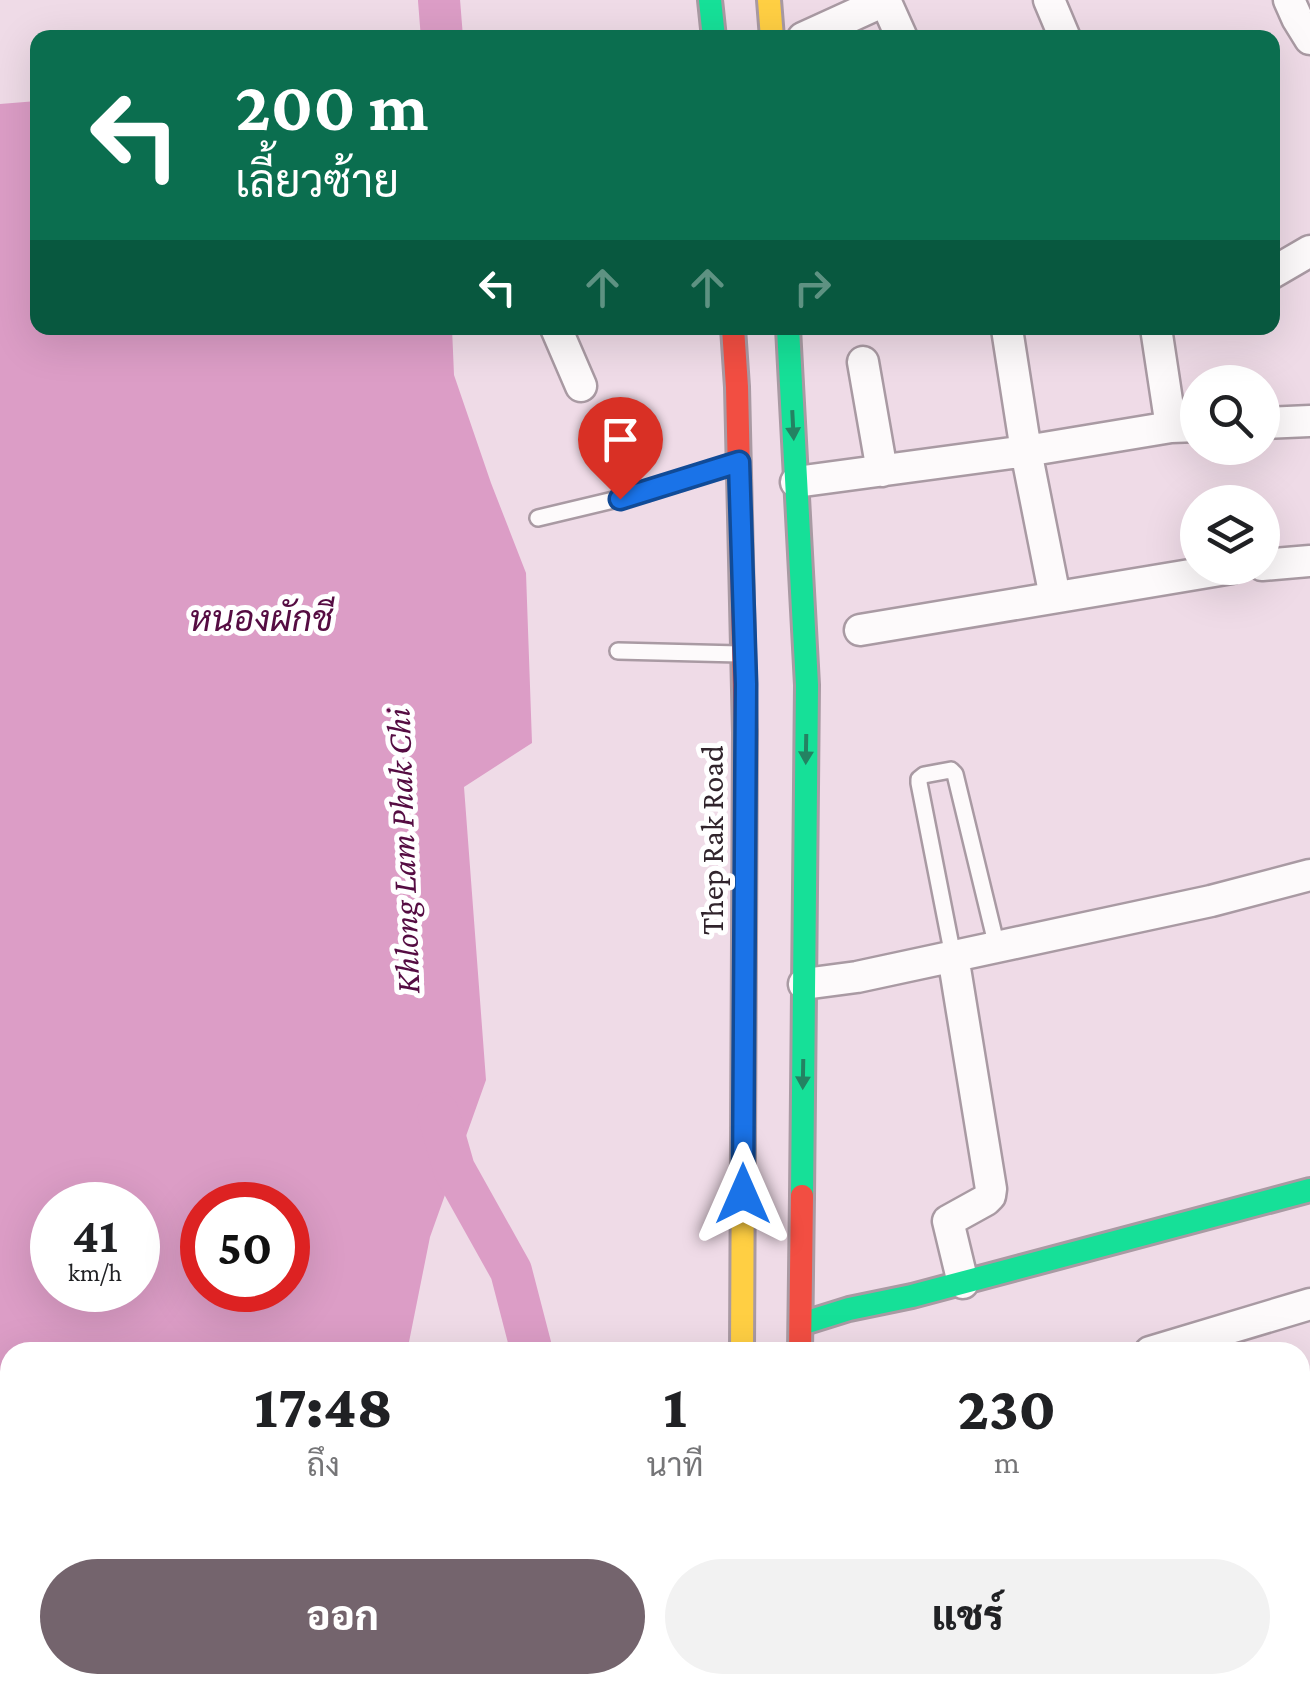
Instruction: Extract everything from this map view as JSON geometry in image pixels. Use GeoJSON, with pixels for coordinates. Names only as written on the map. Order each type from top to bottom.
{"type":"FeatureCollection","features":[{"type":"Feature","properties":{"kind":"main road"},"geometry":{"type":"LineString","coordinates":[[710,0],[713,30]]}},
{"type":"Feature","properties":{"kind":"main road"},"geometry":{"type":"LineString","coordinates":[[770,0],[772,30]]}},
{"type":"Feature","properties":{"kind":"main road","name":"Thep Rak Road"},"geometry":{"type":"LineString","coordinates":[[733,335],[746,720],[742,1342]]}},
{"type":"Feature","properties":{"kind":"main road"},"geometry":{"type":"LineString","coordinates":[[788,335],[796,482],[786,641],[807,709],[800,1342]]}},
{"type":"Feature","properties":{"kind":"main road"},"geometry":{"type":"LineString","coordinates":[[744,611],[754,635],[786,641]]}},
{"type":"Feature","properties":{"kind":"main road"},"geometry":{"type":"LineString","coordinates":[[746,720],[754,702],[774,694],[797,696],[807,709]]}},
{"type":"Feature","properties":{"kind":"main road"},"geometry":{"type":"LineString","coordinates":[[801,1324],[1310,1190]]}},
{"type":"Feature","properties":{"kind":"street"},"geometry":{"type":"LineString","coordinates":[[820,30],[886,0],[899,30]]}},
{"type":"Feature","properties":{"kind":"street"},"geometry":{"type":"LineString","coordinates":[[1050,0],[1062,30]]}},
{"type":"Feature","properties":{"kind":"street"},"geometry":{"type":"LineString","coordinates":[[1280,268],[1310,251]]}},
{"type":"Feature","properties":{"kind":"street"},"geometry":{"type":"LineString","coordinates":[[559,335],[581,386]]}},
{"type":"Feature","properties":{"kind":"street"},"geometry":{"type":"LineString","coordinates":[[1008,335],[1026,451],[1056,597]]}},
{"type":"Feature","properties":{"kind":"street"},"geometry":{"type":"LineString","coordinates":[[1158,335],[1180,412]]}},
{"type":"Feature","properties":{"kind":"street"},"geometry":{"type":"LineString","coordinates":[[863,362],[882,470]]}},
{"type":"Feature","properties":{"kind":"street"},"geometry":{"type":"LineString","coordinates":[[1280,422],[1310,421]]}},
{"type":"Feature","properties":{"kind":"street"},"geometry":{"type":"LineString","coordinates":[[796,482],[1180,427]]}},
{"type":"Feature","properties":{"kind":"street"},"geometry":{"type":"LineString","coordinates":[[1280,564],[1310,561]]}},
{"type":"Feature","properties":{"kind":"street"},"geometry":{"type":"LineString","coordinates":[[860,630],[1180,577]]}},
{"type":"Feature","properties":{"kind":"street"},"geometry":{"type":"LineString","coordinates":[[804,984],[857,977],[1211,901],[1310,875]]}},
{"type":"Feature","properties":{"kind":"street"},"geometry":{"type":"LineString","coordinates":[[953,956],[991,1186],[986,1200],[948,1221],[964,1283]]}},
{"type":"Feature","properties":{"kind":"street"},"geometry":{"type":"LineString","coordinates":[[1183,1342],[1310,1304]]}},
{"type":"Feature","properties":{"kind":"lane"},"geometry":{"type":"LineString","coordinates":[[538,518],[647,492],[739,462]]}},
{"type":"Feature","properties":{"kind":"lane"},"geometry":{"type":"LineString","coordinates":[[618,651],[745,654]]}},
{"type":"Feature","properties":{"kind":"lane"},"geometry":{"type":"LineString","coordinates":[[953,956],[919,783],[924,775],[951,770],[954,774],[997,947]]}},
{"type":"Feature","properties":{"kind":"water","name":"หนองผักชี"},"geometry":{"type":"Polygon","coordinates":[[[30,102],[30,335],[452,335],[454,375],[526,573],[532,743],[464,787],[486,1080],[430,1237],[409,1342],[0,1342],[0,104],[30,102]]]}},
{"type":"Feature","properties":{"kind":"waterway","name":"Khlong Lam Phak Chi"},"geometry":{"type":"LineString","coordinates":[[439,0],[441,30]]}},
{"type":"Feature","properties":{"kind":"waterway","name":"Khlong Lam Phak Chi"},"geometry":{"type":"LineString","coordinates":[[438,1113],[454,1169],[511,1271],[529,1342]]}},
{"type":"Feature","properties":{"kind":"traffic: fast"},"geometry":{"type":"LineString","coordinates":[[710,0],[713,30]]}},
{"type":"Feature","properties":{"kind":"traffic: fast"},"geometry":{"type":"LineString","coordinates":[[788,335],[807,685],[802,1196]]}},
{"type":"Feature","properties":{"kind":"traffic: fast"},"geometry":{"type":"LineString","coordinates":[[801,1324],[1310,1190]]}},
{"type":"Feature","properties":{"kind":"traffic: slow"},"geometry":{"type":"LineString","coordinates":[[769,0],[771,30]]}},
{"type":"Feature","properties":{"kind":"traffic: slow"},"geometry":{"type":"LineString","coordinates":[[742,1342],[745,733]]}},
{"type":"Feature","properties":{"kind":"traffic: jam"},"geometry":{"type":"LineString","coordinates":[[733,335],[745,733]]}},
{"type":"Feature","properties":{"kind":"traffic: jam"},"geometry":{"type":"LineString","coordinates":[[800,1342],[802,1196]]}},
{"type":"Feature","properties":{"kind":"route"},"geometry":{"type":"LineString","coordinates":[[620,499],[739,462],[746,684],[743,1194]]}}]}
